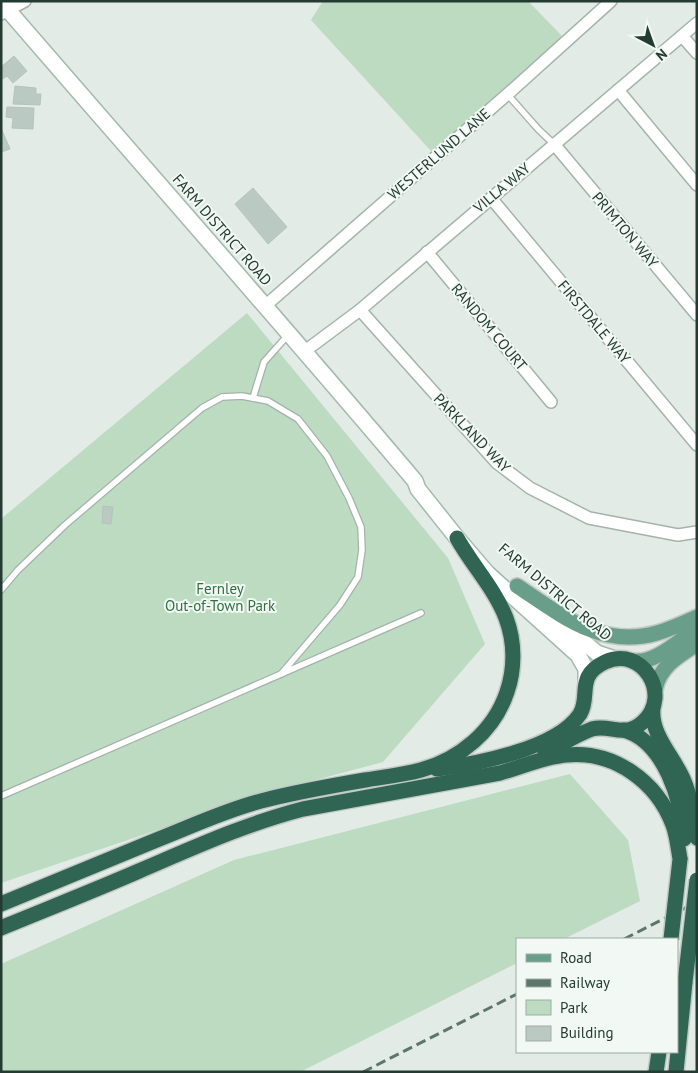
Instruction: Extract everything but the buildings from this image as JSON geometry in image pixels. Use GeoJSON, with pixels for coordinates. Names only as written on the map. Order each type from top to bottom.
{"type":"FeatureCollection","features":[{"type":"Feature","properties":{"kind":"highway"},"geometry":{"type":"LineString","coordinates":[[422,770],[456,755],[484,732],[504,700],[510,683],[513,664],[511,635],[507,619],[499,603],[472,564],[457,538]]}},
{"type":"Feature","properties":{"kind":"highway"},"geometry":{"type":"LineString","coordinates":[[1,904],[185,828],[260,801],[422,770],[482,762],[528,748],[568,727],[581,713],[586,681],[598,666],[615,659],[634,661],[648,673],[653,681],[656,699],[648,717],[642,723],[634,728],[624,730],[592,729],[549,751],[534,762]]}},
{"type":"Feature","properties":{"kind":"highway"},"geometry":{"type":"LineString","coordinates":[[584,700],[591,717],[606,728]]}},
{"type":"Feature","properties":{"kind":"highway"},"geometry":{"type":"LineString","coordinates":[[653,708],[652,716],[656,730],[685,782],[697,838]]}},
{"type":"Feature","properties":{"kind":"highway"},"geometry":{"type":"LineString","coordinates":[[624,730],[638,736],[653,750],[666,770],[674,788],[684,828],[671,938]]}},
{"type":"Feature","properties":{"kind":"highway"},"geometry":{"type":"LineString","coordinates":[[1,928],[227,833],[278,816],[303,809],[500,773],[534,762],[566,755],[580,754],[609,760],[624,766],[637,775],[654,791],[667,811],[674,827],[680,859]]}},
{"type":"Feature","properties":{"kind":"highway"},"geometry":{"type":"LineString","coordinates":[[103,886],[103,878],[115,867],[185,828]]}},
{"type":"Feature","properties":{"kind":"highway"},"geometry":{"type":"LineString","coordinates":[[678,1052],[697,880]]}},
{"type":"Feature","properties":{"kind":"highway"},"geometry":{"type":"LineString","coordinates":[[656,1072],[658,1053]]}},
{"type":"Feature","properties":{"kind":"highway"},"geometry":{"type":"LineString","coordinates":[[676,1072],[678,1053]]}},
{"type":"Feature","properties":{"kind":"main road","name":"FARM DISTRICT ROAD"},"geometry":{"type":"LineString","coordinates":[[4,9],[305,351],[415,481],[418,489],[457,538],[502,587],[570,646],[584,662],[587,674],[586,681]]}},
{"type":"Feature","properties":{"kind":"main road","name":"FARM DISTRICT ROAD"},"geometry":{"type":"LineString","coordinates":[[415,481],[423,484],[489,561],[517,586],[597,653],[615,659]]}},
{"type":"Feature","properties":{"kind":"main road"},"geometry":{"type":"LineString","coordinates":[[517,586],[573,623],[614,636],[644,636],[658,633],[697,617]]}},
{"type":"Feature","properties":{"kind":"main road"},"geometry":{"type":"LineString","coordinates":[[634,661],[646,661],[656,657],[697,629]]}},
{"type":"Feature","properties":{"kind":"main road"},"geometry":{"type":"LineString","coordinates":[[655,690],[660,673],[674,660],[697,644]]}},
{"type":"Feature","properties":{"kind":"street"},"geometry":{"type":"LineString","coordinates":[[4,9],[25,1]]}},
{"type":"Feature","properties":{"kind":"street","name":"WESTERLUND LANE"},"geometry":{"type":"LineString","coordinates":[[265,306],[508,95],[611,1]]}},
{"type":"Feature","properties":{"kind":"street","name":"VILLA WAY"},"geometry":{"type":"LineString","coordinates":[[305,351],[360,310],[697,23]]}},
{"type":"Feature","properties":{"kind":"street"},"geometry":{"type":"LineString","coordinates":[[682,36],[697,54]]}},
{"type":"Feature","properties":{"kind":"street"},"geometry":{"type":"LineString","coordinates":[[618,90],[697,185]]}},
{"type":"Feature","properties":{"kind":"street","name":"PRIMTON WAY"},"geometry":{"type":"LineString","coordinates":[[554,144],[697,315]]}},
{"type":"Feature","properties":{"kind":"street","name":"FIRSTDALE WAY"},"geometry":{"type":"LineString","coordinates":[[491,198],[697,445]]}},
{"type":"Feature","properties":{"kind":"street","name":"RANDOM COURT"},"geometry":{"type":"LineString","coordinates":[[427,252],[551,402]]}},
{"type":"Feature","properties":{"kind":"street","name":"PARKLAND WAY"},"geometry":{"type":"LineString","coordinates":[[360,310],[497,463],[530,488],[589,518],[678,535],[697,532]]}},
{"type":"Feature","properties":{"kind":"lane"},"geometry":{"type":"LineString","coordinates":[[508,95],[554,144]]}},
{"type":"Feature","properties":{"kind":"lane"},"geometry":{"type":"LineString","coordinates":[[253,398],[264,362],[290,334]]}},
{"type":"Feature","properties":{"kind":"lane"},"geometry":{"type":"LineString","coordinates":[[1,590],[18,570],[65,525],[202,408],[222,398],[242,396],[268,401],[298,419],[328,456],[361,527],[362,550],[358,577],[340,605],[281,674]]}},
{"type":"Feature","properties":{"kind":"lane"},"geometry":{"type":"LineString","coordinates":[[1,796],[421,613]]}},
{"type":"Feature","properties":{"kind":"green space"},"geometry":{"type":"Polygon","coordinates":[[[323,1],[528,1],[563,37],[432,152],[311,20],[323,1]]]}},
{"type":"Feature","properties":{"kind":"green space","name":"Fernley Out-of-Town Park"},"geometry":{"type":"Polygon","coordinates":[[[247,313],[448,558],[485,644],[383,762],[263,794],[1,883],[1,519],[247,313]]]}},
{"type":"Feature","properties":{"kind":"green space"},"geometry":{"type":"Polygon","coordinates":[[[570,774],[628,840],[640,901],[566,938],[516,938],[516,964],[300,1072],[1,1072],[1,964],[234,860],[570,774]]]}},
{"type":"Feature","properties":{"kind":"railway"},"geometry":{"type":"LineString","coordinates":[[626,938],[697,902]]}},
{"type":"Feature","properties":{"kind":"railway"},"geometry":{"type":"LineString","coordinates":[[363,1072],[516,995]]}}]}
